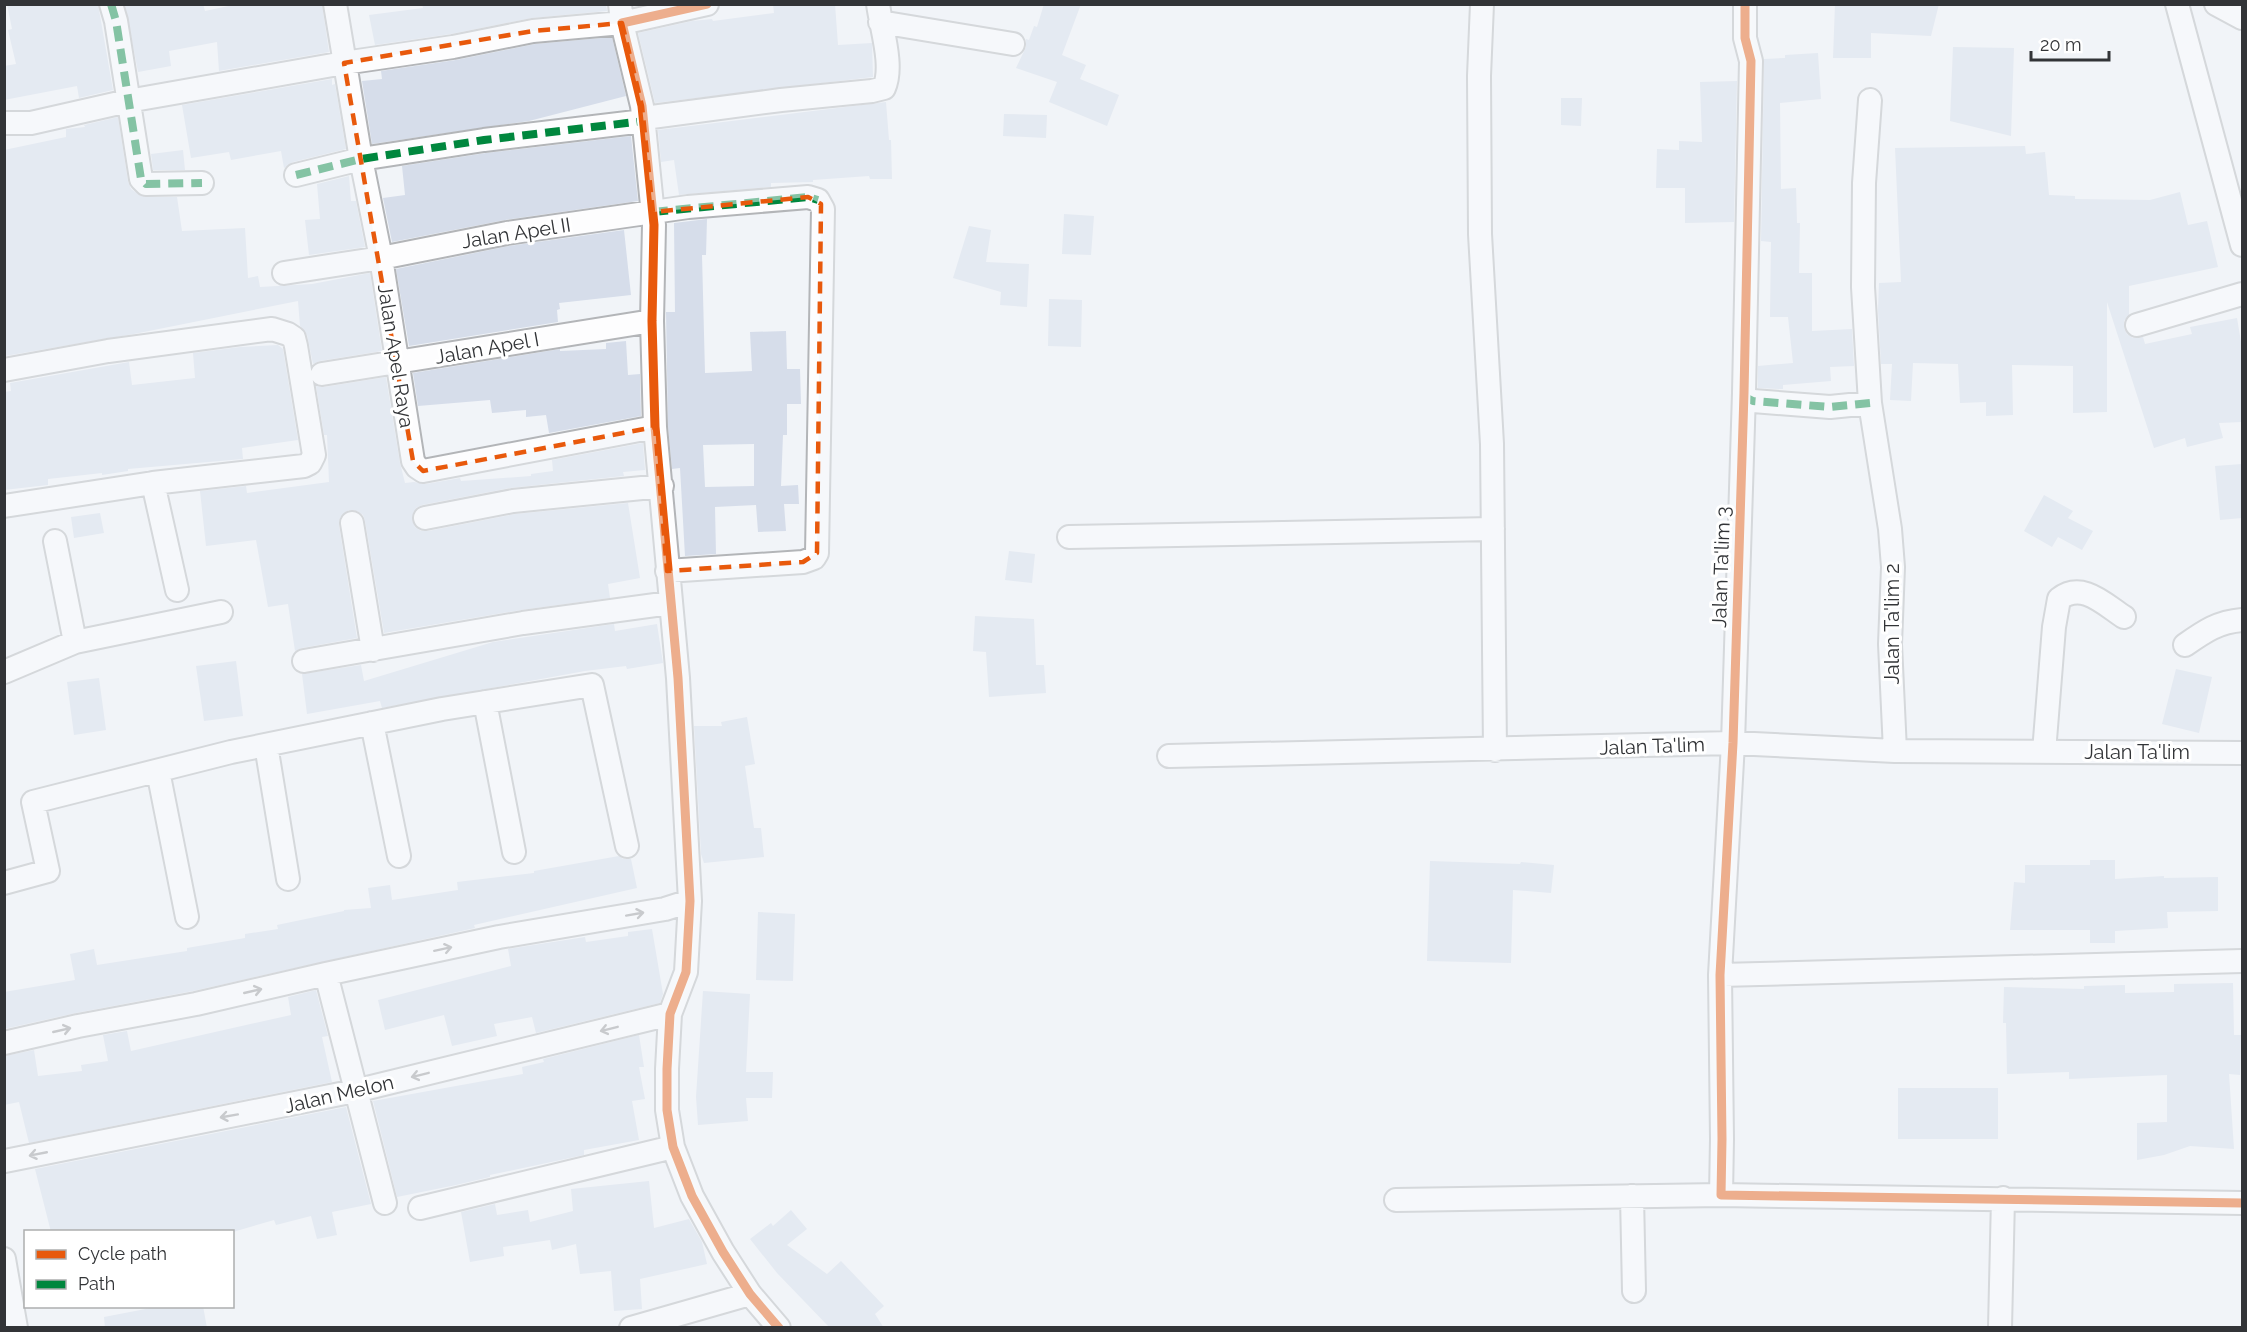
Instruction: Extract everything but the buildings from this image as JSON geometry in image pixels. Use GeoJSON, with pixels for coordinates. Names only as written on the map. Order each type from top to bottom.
{"type":"FeatureCollection","features":[{"type":"Feature","properties":{"kind":"street"},"geometry":{"type":"LineString","coordinates":[[111,4],[116,21],[143,182],[202,183]]}},
{"type":"Feature","properties":{"kind":"street","name":"Jalan Apel Raya"},"geometry":{"type":"LineString","coordinates":[[335,4],[361,159],[381,258],[413,461],[417,467],[423,471],[656,427]]}},
{"type":"Feature","properties":{"kind":"street"},"geometry":{"type":"LineString","coordinates":[[4,123],[31,123],[128,101],[533,32],[621,14],[707,4]]}},
{"type":"Feature","properties":{"kind":"street"},"geometry":{"type":"LineString","coordinates":[[1482,4],[1479,76],[1480,234],[1492,444],[1495,750]]}},
{"type":"Feature","properties":{"kind":"street","name":"Jalan Ta'lim 3"},"geometry":{"type":"LineString","coordinates":[[1721,1195],[1720,975],[1733,743],[1751,61],[1745,38],[1745,4]]}},
{"type":"Feature","properties":{"kind":"street"},"geometry":{"type":"LineString","coordinates":[[2177,4],[2242,244]]}},
{"type":"Feature","properties":{"kind":"street"},"geometry":{"type":"LineString","coordinates":[[2216,4],[2242,18]]}},
{"type":"Feature","properties":{"kind":"street"},"geometry":{"type":"LineString","coordinates":[[296,175],[361,159],[484,140],[884,88],[888,79],[888,65],[879,13],[1013,44]]}},
{"type":"Feature","properties":{"kind":"street"},"geometry":{"type":"LineString","coordinates":[[621,14],[644,119],[653,212],[652,321],[656,427],[678,678],[690,901],[686,972],[670,1014],[667,1110],[673,1147],[692,1196],[723,1252],[750,1294],[779,1328]]}},
{"type":"Feature","properties":{"kind":"street","name":"Jalan Ta'lim 2"},"geometry":{"type":"LineString","coordinates":[[1870,100],[1864,183],[1863,287],[1870,403],[1890,529],[1893,567],[1890,644],[1895,751]]}},
{"type":"Feature","properties":{"kind":"street","name":"Jalan Apel II"},"geometry":{"type":"LineString","coordinates":[[284,273],[381,258],[507,233],[653,212],[808,197],[818,200],[823,209],[817,553],[814,558],[803,562],[667,571]]}},
{"type":"Feature","properties":{"kind":"street"},"geometry":{"type":"LineString","coordinates":[[2137,325],[2242,294]]}},
{"type":"Feature","properties":{"kind":"street","name":"Jalan Apel I"},"geometry":{"type":"LineString","coordinates":[[322,374],[652,321]]}},
{"type":"Feature","properties":{"kind":"street"},"geometry":{"type":"LineString","coordinates":[[4,370],[108,351],[272,329],[294,338],[314,455],[310,463],[303,466],[153,483],[4,506]]}},
{"type":"Feature","properties":{"kind":"street"},"geometry":{"type":"LineString","coordinates":[[1744,393],[1753,401],[1814,406],[1870,403]]}},
{"type":"Feature","properties":{"kind":"street"},"geometry":{"type":"LineString","coordinates":[[153,483],[177,590]]}},
{"type":"Feature","properties":{"kind":"street"},"geometry":{"type":"LineString","coordinates":[[425,518],[513,501],[662,486]]}},
{"type":"Feature","properties":{"kind":"street"},"geometry":{"type":"LineString","coordinates":[[351,523],[373,650]]}},
{"type":"Feature","properties":{"kind":"street"},"geometry":{"type":"LineString","coordinates":[[1070,537],[1493,529]]}},
{"type":"Feature","properties":{"kind":"street"},"geometry":{"type":"LineString","coordinates":[[55,541],[75,642]]}},
{"type":"Feature","properties":{"kind":"street"},"geometry":{"type":"LineString","coordinates":[[2044,752],[2054,627],[2059,599],[2066,594],[2087,592],[2124,617]]}},
{"type":"Feature","properties":{"kind":"street"},"geometry":{"type":"LineString","coordinates":[[304,661],[523,623],[670,603]]}},
{"type":"Feature","properties":{"kind":"street"},"geometry":{"type":"LineString","coordinates":[[4,672],[75,642],[221,612]]}},
{"type":"Feature","properties":{"kind":"street"},"geometry":{"type":"LineString","coordinates":[[2185,645],[2209,628],[2242,620]]}},
{"type":"Feature","properties":{"kind":"street"},"geometry":{"type":"LineString","coordinates":[[4,883],[48,871],[33,802],[231,752],[485,702],[592,686],[627,846]]}},
{"type":"Feature","properties":{"kind":"street"},"geometry":{"type":"LineString","coordinates":[[485,702],[514,852]]}},
{"type":"Feature","properties":{"kind":"street"},"geometry":{"type":"LineString","coordinates":[[372,723],[399,856]]}},
{"type":"Feature","properties":{"kind":"street","name":"Jalan Ta'lim"},"geometry":{"type":"LineString","coordinates":[[1169,756],[1733,743],[1895,751],[2242,753]]}},
{"type":"Feature","properties":{"kind":"street"},"geometry":{"type":"LineString","coordinates":[[266,745],[288,879]]}},
{"type":"Feature","properties":{"kind":"street"},"geometry":{"type":"LineString","coordinates":[[158,771],[187,917]]}},
{"type":"Feature","properties":{"kind":"street"},"geometry":{"type":"LineString","coordinates":[[4,1043],[499,938],[665,909],[690,901]]}},
{"type":"Feature","properties":{"kind":"street"},"geometry":{"type":"LineString","coordinates":[[1720,975],[2242,961]]}},
{"type":"Feature","properties":{"kind":"street"},"geometry":{"type":"LineString","coordinates":[[327,974],[385,1203]]}},
{"type":"Feature","properties":{"kind":"street","name":"Jalan Melon"},"geometry":{"type":"LineString","coordinates":[[5,1159],[356,1091],[670,1014]]}},
{"type":"Feature","properties":{"kind":"street"},"geometry":{"type":"LineString","coordinates":[[420,1208],[673,1147]]}},
{"type":"Feature","properties":{"kind":"street"},"geometry":{"type":"LineString","coordinates":[[4,1169],[5,1159]]}},
{"type":"Feature","properties":{"kind":"street"},"geometry":{"type":"LineString","coordinates":[[1396,1200],[1721,1195],[2242,1203]]}},
{"type":"Feature","properties":{"kind":"street"},"geometry":{"type":"LineString","coordinates":[[1632,1196],[1634,1291]]}},
{"type":"Feature","properties":{"kind":"street"},"geometry":{"type":"LineString","coordinates":[[2000,1328],[2003,1198]]}},
{"type":"Feature","properties":{"kind":"street"},"geometry":{"type":"LineString","coordinates":[[4,1259],[16,1328]]}},
{"type":"Feature","properties":{"kind":"street"},"geometry":{"type":"LineString","coordinates":[[632,1328],[750,1294]]}},
{"type":"Feature","properties":{"kind":"highlighted area"},"geometry":{"type":"Polygon","coordinates":[[[622,23],[642,106],[653,212],[808,197],[821,204],[817,553],[803,562],[667,571],[655,427],[423,471],[413,461],[344,63],[533,31],[622,23]]]}},
{"type":"Feature","properties":{"kind":"marked path"},"geometry":{"type":"LineString","coordinates":[[111,4],[116,21],[141,179],[146,184],[202,183]]}},
{"type":"Feature","properties":{"kind":"marked path"},"geometry":{"type":"LineString","coordinates":[[296,175],[361,159],[484,140],[644,121]]}},
{"type":"Feature","properties":{"kind":"marked path"},"geometry":{"type":"LineString","coordinates":[[653,212],[808,197],[818,200]]}},
{"type":"Feature","properties":{"kind":"marked path"},"geometry":{"type":"LineString","coordinates":[[1744,393],[1753,401],[1830,407],[1870,403]]}},
{"type":"Feature","properties":{"kind":"cycle path"},"geometry":{"type":"LineString","coordinates":[[707,4],[622,23],[642,106],[654,225],[652,321],[655,427],[678,678],[690,901],[686,972],[670,1014],[667,1110],[673,1147],[692,1196],[723,1252],[750,1294],[779,1328]]}},
{"type":"Feature","properties":{"kind":"cycle path"},"geometry":{"type":"LineString","coordinates":[[1745,4],[1745,38],[1751,61],[1733,743],[1720,975],[1721,1195],[2242,1203]]}}]}
